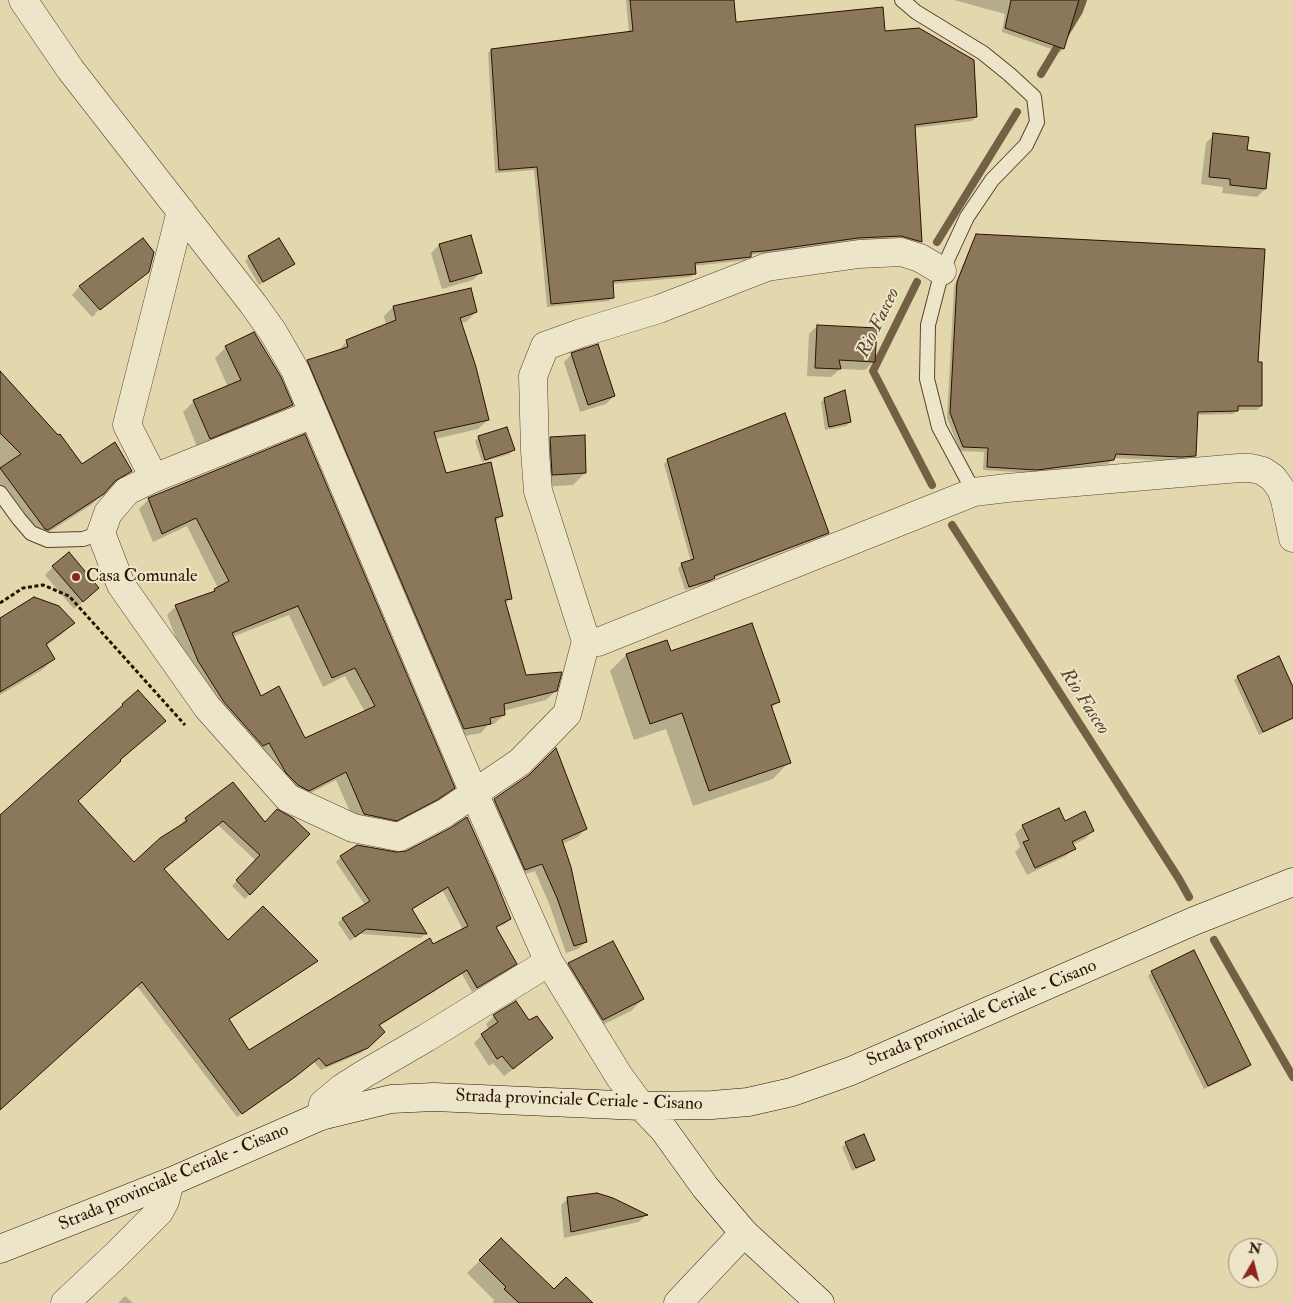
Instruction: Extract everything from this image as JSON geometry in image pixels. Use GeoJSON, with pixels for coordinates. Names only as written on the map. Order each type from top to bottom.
{"type":"FeatureCollection","features":[{"type":"Feature","properties":{"kind":"street"},"geometry":{"type":"LineString","coordinates":[[23,0],[70,69],[253,304],[273,332],[295,370],[474,793],[549,962],[619,1076],[641,1106],[664,1130],[705,1187],[744,1233],[820,1303]]}},
{"type":"Feature","properties":{"kind":"street"},"geometry":{"type":"LineString","coordinates":[[154,478],[127,425],[181,211]]}},
{"type":"Feature","properties":{"kind":"street"},"geometry":{"type":"LineString","coordinates":[[313,414],[154,478],[127,492],[108,513],[101,533],[121,585],[206,707],[288,798],[353,828],[399,837],[445,813],[520,762],[567,714],[586,641],[538,491],[533,376],[546,346],[659,309],[767,268],[859,254],[901,252],[920,258],[942,271]]}},
{"type":"Feature","properties":{"kind":"street"},"geometry":{"type":"LineString","coordinates":[[586,641],[598,642],[974,492],[1219,469],[1251,468],[1263,471],[1273,478],[1281,488],[1293,538]]}},
{"type":"Feature","properties":{"kind":"street","name":"Strada provinciale Ceriale - Cisano"},"geometry":{"type":"LineString","coordinates":[[0,1249],[170,1182],[321,1116],[390,1099],[434,1097],[641,1106],[712,1105],[748,1102],[792,1092],[851,1071],[1185,925],[1293,882]]}},
{"type":"Feature","properties":{"kind":"street"},"geometry":{"type":"LineString","coordinates":[[321,1116],[323,1104],[342,1088],[549,962]]}},
{"type":"Feature","properties":{"kind":"street"},"geometry":{"type":"LineString","coordinates":[[65,1303],[159,1212],[165,1201],[170,1182]]}},
{"type":"Feature","properties":{"kind":"street"},"geometry":{"type":"LineString","coordinates":[[678,1303],[744,1233]]}},
{"type":"Feature","properties":{"kind":"lane"},"geometry":{"type":"LineString","coordinates":[[902,0],[916,12],[983,53],[1034,97],[1037,122],[1026,145],[992,180],[967,218],[942,271],[928,326],[927,379],[939,427],[974,492]]}},
{"type":"Feature","properties":{"kind":"lane"},"geometry":{"type":"LineString","coordinates":[[0,493],[19,520],[31,533],[48,540],[83,539],[101,533]]}},
{"type":"Feature","properties":{"kind":"path"},"geometry":{"type":"LineString","coordinates":[[0,603],[23,588],[36,586],[43,586],[69,596],[187,728]]}},
{"type":"Feature","properties":{"kind":"building"},"geometry":{"type":"Polygon","coordinates":[[[630,0],[734,0],[736,22],[883,7],[885,31],[919,28],[974,60],[977,117],[915,125],[922,242],[901,236],[858,238],[751,252],[751,257],[695,263],[696,274],[613,281],[614,298],[551,304],[537,167],[499,170],[491,49],[633,31],[630,0]]]}},
{"type":"Feature","properties":{"kind":"building"},"geometry":{"type":"Polygon","coordinates":[[[1011,0],[1079,0],[1064,49],[1005,28],[1011,0]]]}},
{"type":"Feature","properties":{"kind":"building"},"geometry":{"type":"Polygon","coordinates":[[[1213,133],[1249,137],[1247,150],[1270,153],[1266,189],[1230,185],[1230,179],[1209,177],[1213,133]]]}},
{"type":"Feature","properties":{"kind":"building"},"geometry":{"type":"Polygon","coordinates":[[[976,234],[1265,249],[1258,362],[1262,362],[1262,406],[1238,406],[1238,411],[1198,412],[1196,456],[1116,454],[1114,460],[1037,470],[987,467],[988,448],[963,447],[950,413],[957,282],[976,234]]]}},
{"type":"Feature","properties":{"kind":"building"},"geometry":{"type":"Polygon","coordinates":[[[471,235],[482,273],[450,282],[439,244],[471,235]]]}},
{"type":"Feature","properties":{"kind":"building"},"geometry":{"type":"Polygon","coordinates":[[[143,238],[154,252],[149,272],[100,310],[79,286],[143,238]]]}},
{"type":"Feature","properties":{"kind":"building"},"geometry":{"type":"Polygon","coordinates":[[[279,238],[295,264],[263,282],[248,256],[279,238]]]}},
{"type":"Feature","properties":{"kind":"building"},"geometry":{"type":"Polygon","coordinates":[[[471,288],[477,312],[460,318],[476,367],[489,420],[434,432],[446,473],[491,462],[503,516],[495,518],[512,599],[505,600],[526,675],[562,672],[557,691],[504,704],[505,715],[490,718],[491,724],[464,729],[307,360],[348,347],[346,340],[396,320],[393,306],[471,288]]]}},
{"type":"Feature","properties":{"kind":"building"},"geometry":{"type":"Polygon","coordinates":[[[817,325],[877,328],[875,362],[839,360],[841,369],[815,368],[817,325]]]}},
{"type":"Feature","properties":{"kind":"building"},"geometry":{"type":"Polygon","coordinates":[[[254,332],[281,377],[293,405],[210,439],[193,400],[241,380],[225,346],[254,332]]]}},
{"type":"Feature","properties":{"kind":"building"},"geometry":{"type":"Polygon","coordinates":[[[598,344],[615,396],[588,405],[571,353],[598,344]]]}},
{"type":"Feature","properties":{"kind":"building"},"geometry":{"type":"Polygon","coordinates":[[[0,371],[58,435],[60,434],[82,464],[115,442],[132,471],[115,481],[104,494],[48,530],[45,529],[0,468],[21,454],[0,433],[0,371]]]}},
{"type":"Feature","properties":{"kind":"building"},"geometry":{"type":"Polygon","coordinates":[[[845,390],[851,422],[829,427],[824,398],[845,390]]]}},
{"type":"Feature","properties":{"kind":"building"},"geometry":{"type":"Polygon","coordinates":[[[785,413],[829,533],[689,587],[681,563],[694,559],[667,459],[785,413]]]}},
{"type":"Feature","properties":{"kind":"building"},"geometry":{"type":"Polygon","coordinates":[[[507,427],[515,450],[485,460],[478,436],[507,427]]]}},
{"type":"Feature","properties":{"kind":"building"},"geometry":{"type":"Polygon","coordinates":[[[305,434],[455,788],[437,800],[397,821],[364,814],[346,772],[309,791],[298,785],[286,773],[269,743],[263,746],[224,702],[198,661],[175,605],[215,591],[214,589],[229,581],[196,518],[162,534],[148,498],[305,434]],[[298,606],[232,633],[261,696],[279,686],[305,738],[375,706],[355,668],[332,678],[298,606]]]}},
{"type":"Feature","properties":{"kind":"building"},"geometry":{"type":"Polygon","coordinates":[[[585,435],[586,473],[552,475],[550,437],[585,435]]]}},
{"type":"Feature","properties":{"kind":"building","name":"Casa Comunale"},"geometry":{"type":"Polygon","coordinates":[[[69,552],[99,588],[83,602],[52,566],[69,552]]]}},
{"type":"Feature","properties":{"kind":"building"},"geometry":{"type":"Polygon","coordinates":[[[34,597],[59,606],[75,623],[46,644],[55,659],[0,692],[0,618],[34,597]]]}},
{"type":"Feature","properties":{"kind":"building"},"geometry":{"type":"Polygon","coordinates":[[[752,623],[780,702],[771,705],[791,763],[709,791],[682,713],[650,724],[626,654],[667,640],[671,651],[752,623]]]}},
{"type":"Feature","properties":{"kind":"building"},"geometry":{"type":"Polygon","coordinates":[[[1279,656],[1293,687],[1293,718],[1263,732],[1237,676],[1279,656]]]}},
{"type":"Feature","properties":{"kind":"building"},"geometry":{"type":"Polygon","coordinates":[[[138,690],[166,721],[120,760],[78,801],[134,862],[160,838],[187,821],[185,818],[233,782],[265,822],[277,809],[293,818],[310,834],[250,895],[236,880],[260,855],[223,821],[164,869],[228,940],[263,906],[318,961],[229,1019],[249,1050],[430,938],[433,944],[468,926],[448,887],[412,909],[427,934],[366,929],[355,937],[342,918],[370,901],[340,856],[357,845],[396,852],[406,851],[467,817],[511,919],[496,927],[517,964],[477,988],[467,970],[379,1025],[385,1032],[368,1048],[326,1066],[319,1058],[242,1114],[142,982],[0,1110],[0,815],[138,690]]]}},
{"type":"Feature","properties":{"kind":"building"},"geometry":{"type":"Polygon","coordinates":[[[556,748],[587,829],[562,840],[571,867],[587,942],[574,946],[557,898],[542,864],[525,870],[494,799],[529,775],[556,748]]]}},
{"type":"Feature","properties":{"kind":"building"},"geometry":{"type":"Polygon","coordinates":[[[1059,808],[1065,821],[1085,811],[1094,831],[1072,842],[1076,849],[1035,868],[1023,842],[1029,840],[1022,825],[1059,808]]]}},
{"type":"Feature","properties":{"kind":"building"},"geometry":{"type":"Polygon","coordinates":[[[613,941],[644,999],[603,1020],[568,963],[613,941]]]}},
{"type":"Feature","properties":{"kind":"building"},"geometry":{"type":"Polygon","coordinates":[[[1194,950],[1251,1065],[1208,1086],[1151,971],[1194,950]]]}},
{"type":"Feature","properties":{"kind":"building"},"geometry":{"type":"Polygon","coordinates":[[[516,1001],[529,1020],[537,1016],[553,1038],[513,1069],[502,1056],[497,1059],[481,1034],[498,1022],[493,1015],[516,1001]]]}},
{"type":"Feature","properties":{"kind":"building"},"geometry":{"type":"Polygon","coordinates":[[[864,1134],[875,1160],[856,1168],[845,1142],[864,1134]]]}},
{"type":"Feature","properties":{"kind":"building"},"geometry":{"type":"Polygon","coordinates":[[[597,1193],[613,1198],[648,1215],[571,1232],[567,1197],[597,1193]]]}},
{"type":"Feature","properties":{"kind":"building"},"geometry":{"type":"Polygon","coordinates":[[[501,1238],[554,1289],[566,1277],[593,1303],[519,1303],[479,1260],[501,1238]]]}},
{"type":"Feature","properties":{"kind":"waterway","name":"Rio Fasceo"},"geometry":{"type":"LineString","coordinates":[[1041,74],[1079,11],[1083,0]]}},
{"type":"Feature","properties":{"kind":"waterway","name":"Rio Fasceo"},"geometry":{"type":"LineString","coordinates":[[937,242],[1017,112]]}},
{"type":"Feature","properties":{"kind":"waterway","name":"Rio Fasceo"},"geometry":{"type":"LineString","coordinates":[[917,282],[873,371],[932,485]]}},
{"type":"Feature","properties":{"kind":"waterway","name":"Rio Fasceo"},"geometry":{"type":"LineString","coordinates":[[952,525],[1189,897]]}},
{"type":"Feature","properties":{"kind":"waterway","name":"Rio Fasceo"},"geometry":{"type":"LineString","coordinates":[[1214,940],[1293,1077]]}},
{"type":"Feature","properties":{"kind":"place","name":"Casa Comunale"},"geometry":{"type":"Point","coordinates":[76,577]}}]}
